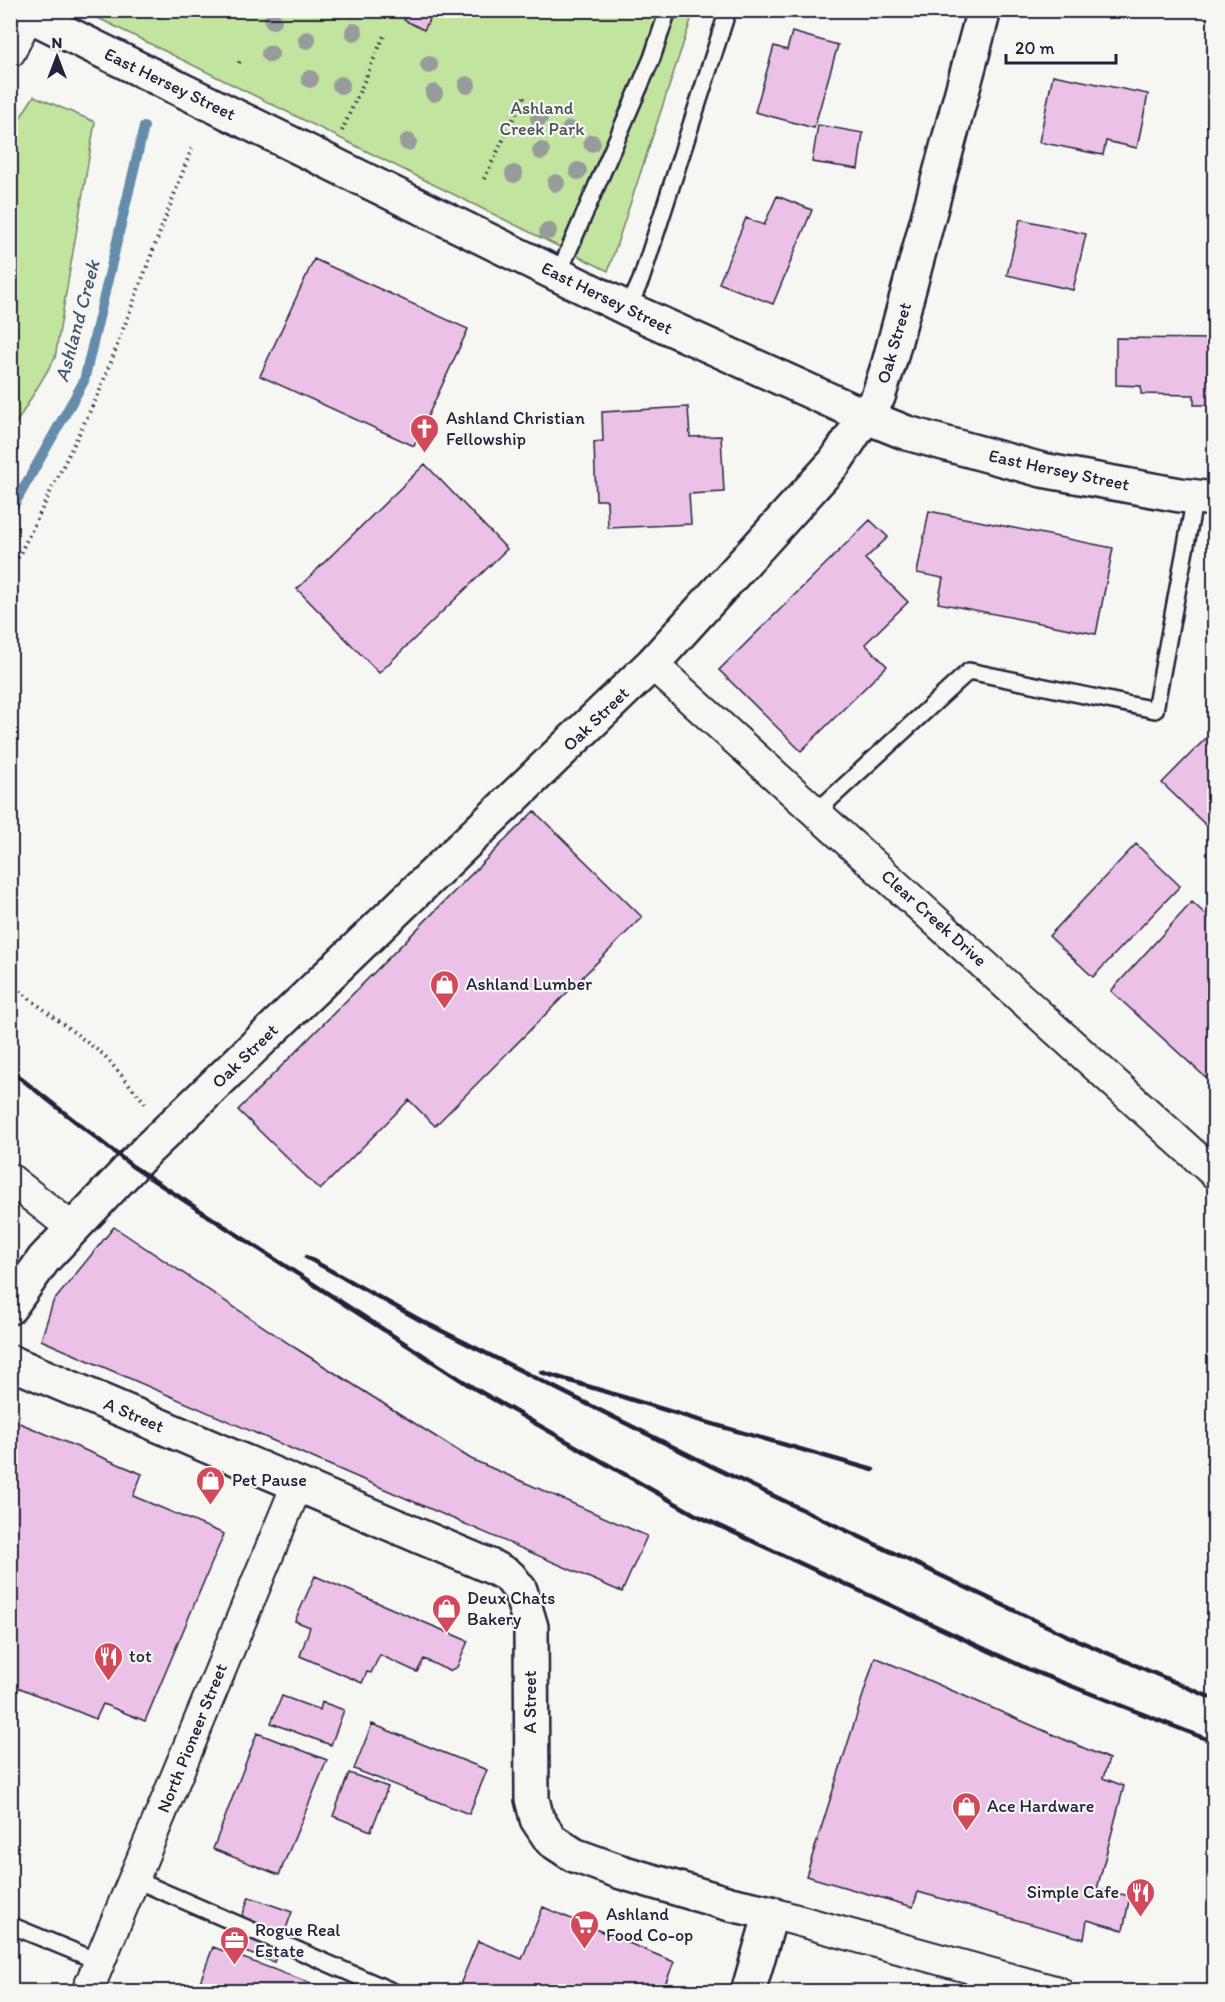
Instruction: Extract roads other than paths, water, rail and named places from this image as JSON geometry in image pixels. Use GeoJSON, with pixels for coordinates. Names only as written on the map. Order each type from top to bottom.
{"type":"FeatureCollection","features":[{"type":"Feature","properties":{"kind":"street","name":"Oak Street"},"geometry":{"type":"LineString","coordinates":[[10,1307],[44,1259],[167,1130],[652,664],[836,462],[878,397],[890,363],[984,10]]}},
{"type":"Feature","properties":{"kind":"street","name":"East Hersey Street"},"geometry":{"type":"LineString","coordinates":[[24,13],[628,309],[867,417],[908,433],[1042,470],[1205,498]]}},
{"type":"Feature","properties":{"kind":"street"},"geometry":{"type":"LineString","coordinates":[[10,52],[24,13]]}},
{"type":"Feature","properties":{"kind":"street","name":"Clear Creek Drive"},"geometry":{"type":"LineString","coordinates":[[652,664],[1215,1173]]}},
{"type":"Feature","properties":{"kind":"street"},"geometry":{"type":"LineString","coordinates":[[10,1179],[72,1228]]}},
{"type":"Feature","properties":{"kind":"street","name":"A Street"},"geometry":{"type":"LineString","coordinates":[[10,1362],[509,1576],[520,1590],[531,1628],[532,1799],[537,1819],[551,1840],[574,1856],[730,1904],[771,1913],[1058,1992]]}},
{"type":"Feature","properties":{"kind":"street","name":"North Pioneer Street"},"geometry":{"type":"LineString","coordinates":[[87,1992],[297,1485]]}},
{"type":"Feature","properties":{"kind":"street"},"geometry":{"type":"LineString","coordinates":[[748,1992],[771,1913]]}},
{"type":"Feature","properties":{"kind":"lane"},"geometry":{"type":"LineString","coordinates":[[558,275],[652,58],[668,10]]}},
{"type":"Feature","properties":{"kind":"lane"},"geometry":{"type":"LineString","coordinates":[[628,309],[641,280],[728,10]]}},
{"type":"Feature","properties":{"kind":"lane"},"geometry":{"type":"LineString","coordinates":[[816,812],[969,671],[1155,710],[1205,498]]}},
{"type":"Feature","properties":{"kind":"lane"},"geometry":{"type":"LineString","coordinates":[[134,1879],[394,1992]]}},
{"type":"Feature","properties":{"kind":"lane"},"geometry":{"type":"LineString","coordinates":[[10,1925],[100,1962]]}},
{"type":"Feature","properties":{"kind":"waterway","name":"Ashland Creek"},"geometry":{"type":"LineString","coordinates":[[10,512],[84,381],[144,127]]}},
{"type":"Feature","properties":{"kind":"railway"},"geometry":{"type":"LineString","coordinates":[[10,1070],[132,1166],[196,1208],[472,1387],[694,1514],[1028,1669],[1214,1742]]}},
{"type":"Feature","properties":{"kind":"railway"},"geometry":{"type":"LineString","coordinates":[[306,1257],[420,1320],[713,1467],[1070,1637],[1214,1699]]}},
{"type":"Feature","properties":{"kind":"railway"},"geometry":{"type":"LineString","coordinates":[[541,1372],[873,1470]]}},
{"type":"Feature","properties":{"kind":"place","name":"Ashland Christian Fellowship"},"geometry":{"type":"Point","coordinates":[425,454]}},
{"type":"Feature","properties":{"kind":"place","name":"Ashland Lumber"},"geometry":{"type":"Point","coordinates":[445,1010]}},
{"type":"Feature","properties":{"kind":"place","name":"Pet Pause"},"geometry":{"type":"Point","coordinates":[211,1506]}},
{"type":"Feature","properties":{"kind":"place","name":"Deux Chats Bakery"},"geometry":{"type":"Point","coordinates":[446,1634]}},
{"type":"Feature","properties":{"kind":"place","name":"tot"},"geometry":{"type":"Point","coordinates":[108,1682]}},
{"type":"Feature","properties":{"kind":"place","name":"Ace Hardware"},"geometry":{"type":"Point","coordinates":[966,1832]}},
{"type":"Feature","properties":{"kind":"place","name":"Simple Cafe"},"geometry":{"type":"Point","coordinates":[1140,1918]}},
{"type":"Feature","properties":{"kind":"place","name":"Ashland Food Co-op"},"geometry":{"type":"Point","coordinates":[585,1950]}},
{"type":"Feature","properties":{"kind":"place","name":"Rogue Real Estate"},"geometry":{"type":"Point","coordinates":[234,1966]}},
{"type":"Feature","properties":{"kind":"park label","name":"Ashland Creek Park"},"geometry":{"type":"Point","coordinates":[542,118]}}]}
